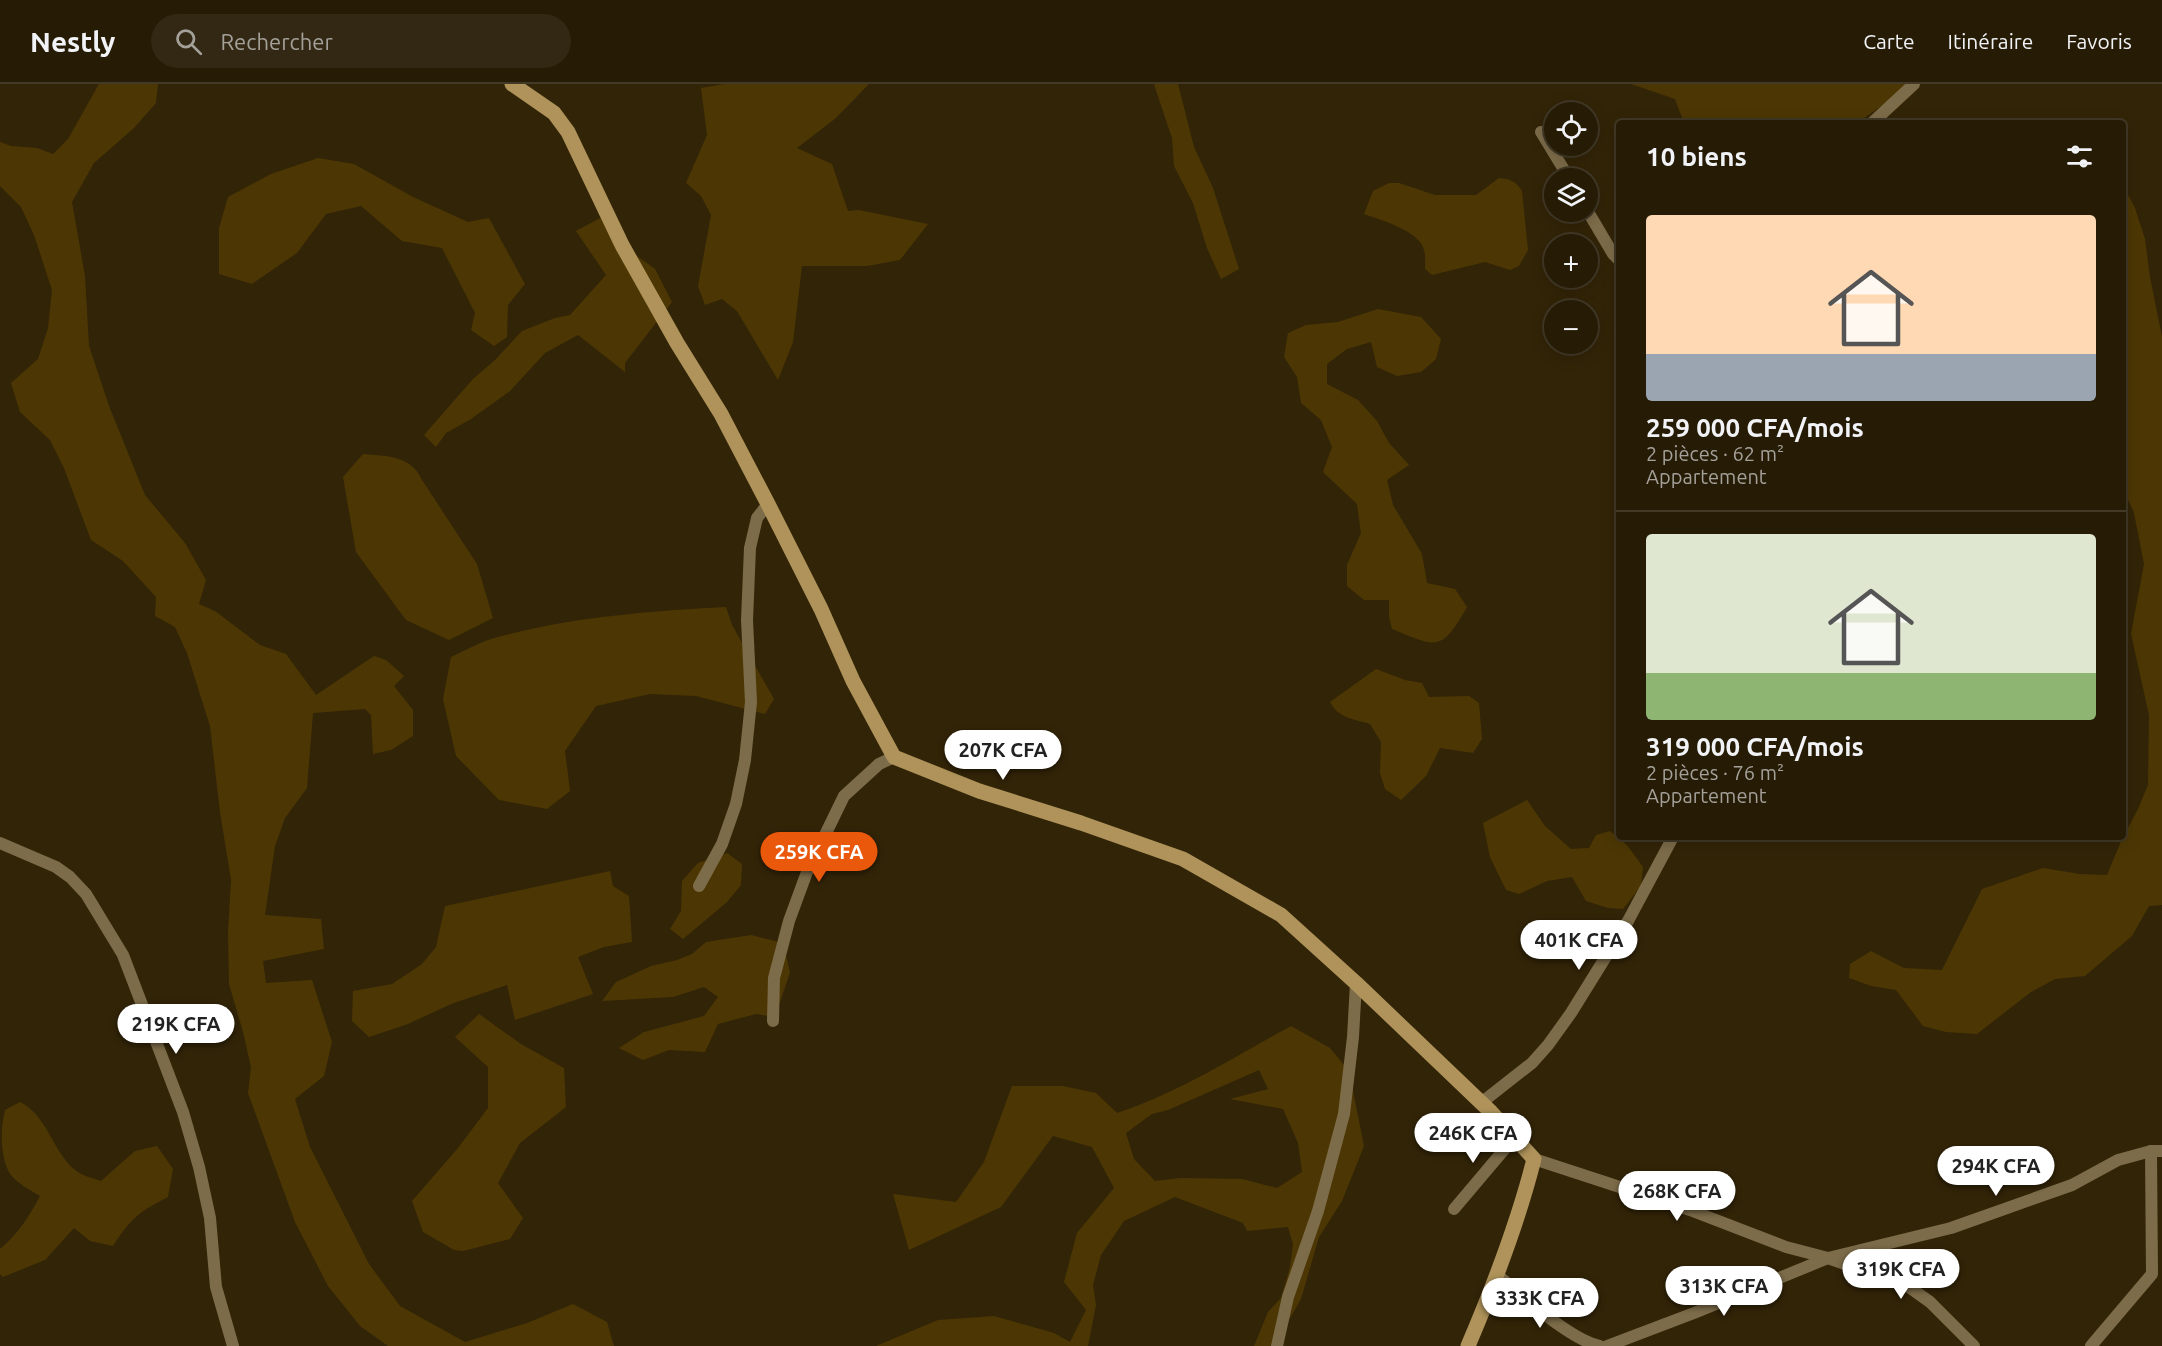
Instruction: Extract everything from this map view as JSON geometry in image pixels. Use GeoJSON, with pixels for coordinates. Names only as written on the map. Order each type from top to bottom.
{"type":"FeatureCollection","features":[{"type":"Feature","properties":{"kind":"street"},"geometry":{"type":"LineString","coordinates":[[512,84],[554,113],[568,132],[622,245],[677,343],[721,414],[821,609],[853,681],[894,756],[979,790],[1183,859],[1281,915],[1356,983],[1481,1103],[1534,1159],[1690,1210],[1786,1247],[1828,1258],[1909,1287],[1930,1302],[1974,1346]]}},
{"type":"Feature","properties":{"kind":"street"},"geometry":{"type":"LineString","coordinates":[[1875,120],[1914,84]]}},
{"type":"Feature","properties":{"kind":"street"},"geometry":{"type":"LineString","coordinates":[[1541,132],[1563,168]]}},
{"type":"Feature","properties":{"kind":"street"},"geometry":{"type":"LineString","coordinates":[[1594,222],[1616,257]]}},
{"type":"Feature","properties":{"kind":"street"},"geometry":{"type":"LineString","coordinates":[[699,886],[722,844],[736,804],[745,760],[751,702],[747,620],[750,548],[757,518],[768,504]]}},
{"type":"Feature","properties":{"kind":"street"},"geometry":{"type":"LineString","coordinates":[[773,1021],[774,978],[789,921],[807,872],[844,796],[879,764],[894,756]]}},
{"type":"Feature","properties":{"kind":"street"},"geometry":{"type":"LineString","coordinates":[[1481,1103],[1532,1063],[1548,1045],[1628,921],[1671,840]]}},
{"type":"Feature","properties":{"kind":"street"},"geometry":{"type":"LineString","coordinates":[[0,843],[56,867],[70,877],[87,894],[123,955],[183,1112],[199,1167],[210,1218],[216,1287],[233,1346]]}},
{"type":"Feature","properties":{"kind":"street"},"geometry":{"type":"LineString","coordinates":[[1277,1346],[1288,1297],[1318,1211],[1344,1114],[1353,1037],[1356,983]]}},
{"type":"Feature","properties":{"kind":"street"},"geometry":{"type":"LineString","coordinates":[[1454,1209],[1514,1138]]}},
{"type":"Feature","properties":{"kind":"street"},"geometry":{"type":"LineString","coordinates":[[1608,1346],[1828,1258],[1951,1228],[2072,1185],[2118,1160],[2157,1151],[2152,1274],[2091,1346]]}},
{"type":"Feature","properties":{"kind":"street"},"geometry":{"type":"LineString","coordinates":[[1468,1346],[1523,1203],[1534,1159]]}},
{"type":"Feature","properties":{"kind":"street"},"geometry":{"type":"LineString","coordinates":[[1497,1275],[1555,1321],[1582,1339],[1600,1346]]}},
{"type":"Feature","properties":{"kind":"shaded area"},"geometry":{"type":"Polygon","coordinates":[[[99,84],[158,84],[156,103],[134,128],[94,163],[72,202],[85,276],[89,346],[109,406],[145,495],[185,543],[206,580],[199,604],[215,611],[260,645],[286,654],[316,695],[374,656],[386,660],[404,676],[394,686],[413,710],[413,736],[391,750],[373,754],[371,715],[365,709],[313,713],[307,788],[285,818],[275,846],[265,915],[321,919],[324,949],[263,961],[266,983],[312,980],[332,1042],[324,1076],[295,1099],[310,1147],[369,1264],[400,1306],[465,1342],[527,1323],[573,1304],[607,1322],[614,1346],[388,1346],[360,1326],[328,1286],[295,1222],[248,1093],[251,1067],[229,984],[228,932],[231,880],[210,726],[187,653],[175,627],[155,616],[156,597],[123,561],[91,540],[64,468],[50,440],[20,412],[11,383],[38,359],[48,328],[52,290],[34,235],[21,207],[0,186],[0,142],[11,146],[37,148],[53,154],[68,139],[99,84]]]}},
{"type":"Feature","properties":{"kind":"shaded area"},"geometry":{"type":"Polygon","coordinates":[[[724,84],[869,84],[836,118],[797,148],[832,164],[848,211],[859,210],[928,224],[900,260],[867,266],[802,266],[793,342],[778,380],[737,311],[722,299],[705,305],[698,286],[711,215],[701,196],[686,183],[707,135],[701,88],[724,84]]]}},
{"type":"Feature","properties":{"kind":"shaded area"},"geometry":{"type":"Polygon","coordinates":[[[1154,84],[1178,84],[1194,147],[1213,188],[1239,269],[1221,279],[1207,248],[1193,203],[1174,166],[1172,138],[1154,84]]]}},
{"type":"Feature","properties":{"kind":"shaded area"},"geometry":{"type":"Polygon","coordinates":[[[1631,84],[1913,84],[1861,120],[1683,120],[1675,99],[1631,84]]]}},
{"type":"Feature","properties":{"kind":"shaded area"},"geometry":{"type":"Polygon","coordinates":[[[318,158],[354,164],[413,197],[468,222],[489,218],[525,284],[508,305],[507,337],[494,346],[471,330],[475,313],[442,248],[402,241],[361,206],[326,214],[297,253],[252,284],[219,274],[219,228],[228,197],[271,174],[318,158]]]}},
{"type":"Feature","properties":{"kind":"shaded area"},"geometry":{"type":"Polygon","coordinates":[[[1499,178],[1512,181],[1522,191],[1528,250],[1519,266],[1510,270],[1485,262],[1432,275],[1425,269],[1424,250],[1415,237],[1399,227],[1364,214],[1373,191],[1389,183],[1399,183],[1435,195],[1476,195],[1499,178]]]}},
{"type":"Feature","properties":{"kind":"shaded area"},"geometry":{"type":"Polygon","coordinates":[[[2126,191],[2135,208],[2145,239],[2162,337],[2162,905],[2149,906],[2132,936],[2085,976],[2055,979],[2031,992],[1977,1034],[1946,1032],[1923,1026],[1896,990],[1871,986],[1849,978],[1850,964],[1871,951],[1904,968],[1942,970],[1982,889],[2043,868],[2080,874],[2107,875],[2122,840],[2126,840],[2126,832],[2148,785],[2149,715],[2131,634],[2144,564],[2134,513],[2126,495],[2126,191]]]}},
{"type":"Feature","properties":{"kind":"shaded area"},"geometry":{"type":"Polygon","coordinates":[[[604,216],[622,245],[655,269],[672,302],[625,363],[625,372],[578,335],[545,353],[510,391],[471,419],[446,433],[436,447],[424,435],[473,379],[495,360],[522,331],[555,318],[570,315],[606,275],[576,231],[604,216]]]}},
{"type":"Feature","properties":{"kind":"shaded area"},"geometry":{"type":"Polygon","coordinates":[[[1378,309],[1421,317],[1441,339],[1436,359],[1421,372],[1397,376],[1377,367],[1371,342],[1347,349],[1327,364],[1327,384],[1358,400],[1377,421],[1389,443],[1409,465],[1387,480],[1393,505],[1422,554],[1427,583],[1455,589],[1467,607],[1451,632],[1437,642],[1419,640],[1392,629],[1389,600],[1364,600],[1347,586],[1347,565],[1361,533],[1357,504],[1323,472],[1332,447],[1321,420],[1301,403],[1297,377],[1284,357],[1288,333],[1306,325],[1338,322],[1378,309]]]}},
{"type":"Feature","properties":{"kind":"shaded area"},"geometry":{"type":"Polygon","coordinates":[[[363,454],[397,458],[405,461],[417,472],[477,564],[493,618],[449,640],[406,620],[356,552],[343,477],[363,454]]]}},
{"type":"Feature","properties":{"kind":"shaded area"},"geometry":{"type":"Polygon","coordinates":[[[726,607],[732,625],[774,699],[765,714],[696,696],[650,694],[596,706],[565,751],[570,791],[547,809],[499,800],[456,756],[443,699],[451,657],[492,639],[554,624],[640,613],[726,607]]]}},
{"type":"Feature","properties":{"kind":"shaded area"},"geometry":{"type":"Polygon","coordinates":[[[1376,669],[1405,680],[1422,683],[1429,697],[1469,696],[1479,703],[1482,739],[1473,753],[1440,748],[1426,776],[1401,800],[1385,789],[1380,773],[1381,742],[1370,724],[1342,715],[1330,702],[1376,669]]]}},
{"type":"Feature","properties":{"kind":"shaded area"},"geometry":{"type":"Polygon","coordinates":[[[1527,800],[1545,826],[1571,849],[1589,848],[1596,835],[1610,831],[1616,836],[1616,840],[1621,840],[1627,845],[1643,867],[1641,886],[1623,909],[1608,908],[1586,901],[1572,877],[1547,881],[1519,894],[1506,890],[1490,857],[1483,823],[1527,800]]]}},
{"type":"Feature","properties":{"kind":"shaded area"},"geometry":{"type":"Polygon","coordinates":[[[727,853],[742,864],[741,885],[727,902],[683,939],[670,929],[681,911],[682,881],[698,863],[727,853]]]}},
{"type":"Feature","properties":{"kind":"shaded area"},"geometry":{"type":"Polygon","coordinates":[[[610,871],[613,886],[629,896],[632,942],[604,947],[578,957],[593,994],[515,1020],[507,985],[451,1004],[408,1024],[369,1037],[352,1021],[353,991],[392,984],[422,964],[436,947],[445,906],[610,871]]]}},
{"type":"Feature","properties":{"kind":"shaded area"},"geometry":{"type":"Polygon","coordinates":[[[751,935],[783,943],[790,972],[775,1017],[756,1014],[718,1024],[705,1052],[669,1050],[643,1060],[619,1048],[644,1032],[704,1016],[718,997],[704,987],[673,997],[602,1001],[616,982],[651,966],[692,954],[706,942],[751,935]]]}},
{"type":"Feature","properties":{"kind":"shaded area"},"geometry":{"type":"Polygon","coordinates":[[[479,1014],[521,1044],[564,1068],[566,1107],[520,1143],[498,1183],[523,1218],[510,1239],[463,1251],[454,1250],[423,1232],[412,1201],[458,1148],[488,1108],[488,1067],[455,1037],[479,1014]]]}},
{"type":"Feature","properties":{"kind":"shaded area"},"geometry":{"type":"Polygon","coordinates":[[[1291,1026],[1330,1048],[1349,1071],[1364,1146],[1342,1201],[1319,1237],[1301,1299],[1274,1346],[1254,1346],[1268,1312],[1281,1298],[1290,1267],[1293,1244],[1288,1227],[1247,1231],[1243,1223],[1175,1197],[1124,1221],[1101,1255],[1093,1285],[1096,1305],[1088,1346],[876,1346],[938,1320],[994,1316],[1054,1333],[1070,1342],[1086,1310],[1064,1282],[1077,1233],[1114,1188],[1092,1147],[1053,1136],[1001,1207],[909,1250],[893,1194],[956,1202],[984,1162],[1012,1086],[1063,1086],[1096,1093],[1117,1113],[1184,1085],[1291,1026]],[[1259,1070],[1168,1110],[1152,1114],[1126,1133],[1134,1159],[1155,1181],[1180,1178],[1242,1179],[1277,1188],[1302,1172],[1298,1143],[1283,1109],[1230,1099],[1268,1089],[1259,1070]]]}},
{"type":"Feature","properties":{"kind":"shaded area"},"geometry":{"type":"Polygon","coordinates":[[[20,1102],[37,1116],[67,1162],[75,1170],[101,1181],[135,1151],[157,1146],[173,1169],[168,1197],[136,1217],[113,1246],[90,1241],[74,1228],[45,1260],[3,1277],[0,1274],[0,1249],[23,1225],[40,1196],[10,1174],[4,1159],[2,1126],[5,1110],[20,1102]]]}}]}
